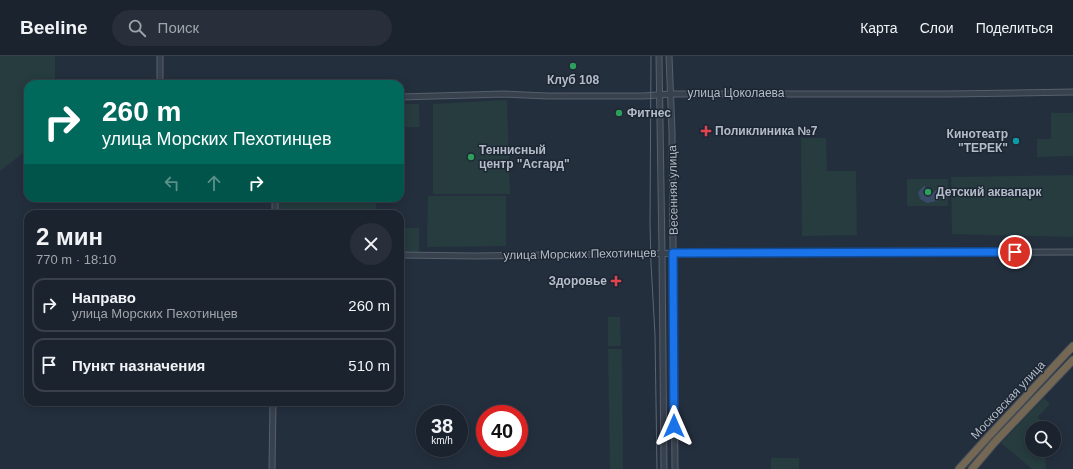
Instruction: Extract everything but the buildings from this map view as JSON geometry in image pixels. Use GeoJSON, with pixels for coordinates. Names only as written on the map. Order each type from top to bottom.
{"type":"FeatureCollection","features":[{"type":"Feature","properties":{"kind":"highway","name":"Московская улица"},"geometry":{"type":"LineString","coordinates":[[959,469],[1073,346]]}},
{"type":"Feature","properties":{"kind":"highway","name":"Московская улица"},"geometry":{"type":"LineString","coordinates":[[972,469],[994,443],[1073,360]]}},
{"type":"Feature","properties":{"kind":"street"},"geometry":{"type":"LineString","coordinates":[[160,56],[160,80]]}},
{"type":"Feature","properties":{"kind":"street","name":"Весенняя улица"},"geometry":{"type":"LineString","coordinates":[[659,56],[664,469]]}},
{"type":"Feature","properties":{"kind":"street","name":"Весенняя улица"},"geometry":{"type":"LineString","coordinates":[[669,56],[671,94],[675,469]]}},
{"type":"Feature","properties":{"kind":"street","name":"улица Цоколаева"},"geometry":{"type":"LineString","coordinates":[[404,97],[504,94],[548,96],[644,96],[671,94],[949,94],[1073,92]]}},
{"type":"Feature","properties":{"kind":"street","name":"улица Морских Пехотинцев"},"geometry":{"type":"LineString","coordinates":[[404,255],[474,256],[662,253],[1073,252]]}},
{"type":"Feature","properties":{"kind":"street"},"geometry":{"type":"LineString","coordinates":[[272,469],[273,406]]}},
{"type":"Feature","properties":{"kind":"green space"},"geometry":{"type":"Polygon","coordinates":[[[0,56],[55,56],[55,80],[24,80],[24,152],[0,171],[0,56]]]}},
{"type":"Feature","properties":{"kind":"green space","name":"Теннисный центр \"Асгард\""},"geometry":{"type":"Polygon","coordinates":[[[507,100],[510,194],[433,194],[433,104],[507,100]]]}},
{"type":"Feature","properties":{"kind":"green space"},"geometry":{"type":"Polygon","coordinates":[[[404,104],[419,104],[420,127],[404,127],[404,104]]]}},
{"type":"Feature","properties":{"kind":"green space"},"geometry":{"type":"Polygon","coordinates":[[[1051,113],[1073,113],[1073,156],[1037,157],[1037,139],[1051,139],[1051,113]]]}},
{"type":"Feature","properties":{"kind":"green space"},"geometry":{"type":"Polygon","coordinates":[[[801,138],[826,138],[827,171],[856,171],[857,235],[802,236],[801,138]]]}},
{"type":"Feature","properties":{"kind":"green space"},"geometry":{"type":"Polygon","coordinates":[[[1073,175],[1073,237],[952,234],[951,177],[1073,175]]]}},
{"type":"Feature","properties":{"kind":"green space","name":"Детский аквапарк"},"geometry":{"type":"Polygon","coordinates":[[[907,179],[948,179],[948,206],[907,206],[907,179]]]}},
{"type":"Feature","properties":{"kind":"green space"},"geometry":{"type":"Polygon","coordinates":[[[428,196],[506,196],[506,246],[427,247],[428,196]]]}},
{"type":"Feature","properties":{"kind":"green space"},"geometry":{"type":"Polygon","coordinates":[[[278,202],[376,202],[376,210],[278,210],[278,202]]]}},
{"type":"Feature","properties":{"kind":"green space"},"geometry":{"type":"Polygon","coordinates":[[[404,228],[419,228],[419,252],[404,252],[404,228]]]}},
{"type":"Feature","properties":{"kind":"green space"},"geometry":{"type":"Polygon","coordinates":[[[608,317],[620,317],[621,346],[608,346],[608,317]]]}},
{"type":"Feature","properties":{"kind":"green space"},"geometry":{"type":"Polygon","coordinates":[[[608,349],[622,349],[623,469],[610,469],[608,349]]]}},
{"type":"Feature","properties":{"kind":"green space"},"geometry":{"type":"Polygon","coordinates":[[[1044,398],[1050,404],[1038,417],[1042,421],[1025,421],[1025,457],[1045,457],[1046,469],[1032,469],[1001,443],[1044,398]]]}},
{"type":"Feature","properties":{"kind":"green space"},"geometry":{"type":"Polygon","coordinates":[[[771,458],[799,458],[799,469],[771,469],[771,458]]]}},
{"type":"Feature","properties":{"kind":"water"},"geometry":{"type":"Polygon","coordinates":[[[924,186],[926,187],[924,191],[928,194],[937,189],[940,191],[941,195],[937,201],[927,203],[920,199],[918,192],[924,186]]]}},
{"type":"Feature","properties":{"kind":"tram line"},"geometry":{"type":"LineString","coordinates":[[651,56],[650,224],[655,335],[657,469]]}},
{"type":"Feature","properties":{"kind":"place","name":"Клуб 108"},"geometry":{"type":"Point","coordinates":[573,66]}},
{"type":"Feature","properties":{"kind":"place","name":"Фитнес"},"geometry":{"type":"Point","coordinates":[619,113]}},
{"type":"Feature","properties":{"kind":"place","name":"Поликлиника №7"},"geometry":{"type":"Point","coordinates":[706,131]}},
{"type":"Feature","properties":{"kind":"place","name":"Кинотеатр \"ТЕРЕК\""},"geometry":{"type":"Point","coordinates":[1016,141]}},
{"type":"Feature","properties":{"kind":"place","name":"Теннисный центр \"Асгард\""},"geometry":{"type":"Point","coordinates":[471,157]}},
{"type":"Feature","properties":{"kind":"place","name":"Детский аквапарк"},"geometry":{"type":"Point","coordinates":[928,192]}},
{"type":"Feature","properties":{"kind":"place","name":"Здоровье"},"geometry":{"type":"Point","coordinates":[616,281]}},
{"type":"Feature","properties":{"kind":"route"},"geometry":{"type":"LineString","coordinates":[[674,426],[673,253],[1015,252]]}}]}
